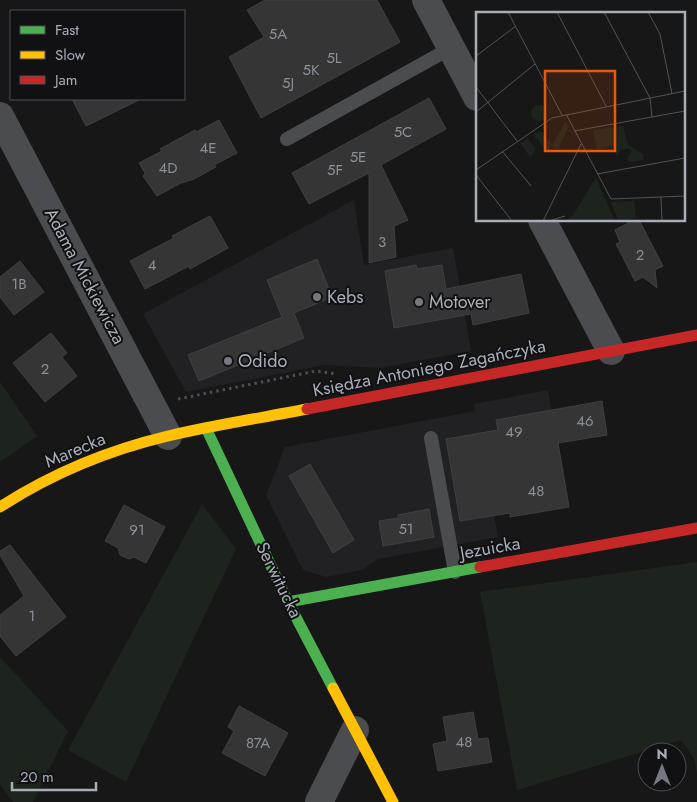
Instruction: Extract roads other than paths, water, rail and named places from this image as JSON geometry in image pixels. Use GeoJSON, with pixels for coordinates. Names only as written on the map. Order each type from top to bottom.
{"type":"FeatureCollection","features":[{"type":"Feature","properties":{"kind":"street"},"geometry":{"type":"LineString","coordinates":[[426,0],[476,95]]}},
{"type":"Feature","properties":{"kind":"street","name":"Adama Mickiewicza"},"geometry":{"type":"LineString","coordinates":[[0,116],[168,436]]}},
{"type":"Feature","properties":{"kind":"street"},"geometry":{"type":"LineString","coordinates":[[543,221],[611,352]]}},
{"type":"Feature","properties":{"kind":"street","name":"Księdza Antoniego Zagańczyka"},"geometry":{"type":"LineString","coordinates":[[168,436],[697,335]]}},
{"type":"Feature","properties":{"kind":"street","name":"Serwitucka"},"geometry":{"type":"LineString","coordinates":[[206,428],[288,602],[393,802]]}},
{"type":"Feature","properties":{"kind":"street","name":"Marecka"},"geometry":{"type":"LineString","coordinates":[[0,507],[16,496],[70,468],[124,448],[168,436]]}},
{"type":"Feature","properties":{"kind":"street","name":"Jezuicka"},"geometry":{"type":"LineString","coordinates":[[288,602],[697,528]]}},
{"type":"Feature","properties":{"kind":"street"},"geometry":{"type":"LineString","coordinates":[[319,802],[355,730]]}},
{"type":"Feature","properties":{"kind":"lane"},"geometry":{"type":"LineString","coordinates":[[286,139],[451,48]]}},
{"type":"Feature","properties":{"kind":"lane"},"geometry":{"type":"LineString","coordinates":[[432,438],[454,572]]}},
{"type":"Feature","properties":{"kind":"place","name":"Kebs"},"geometry":{"type":"Point","coordinates":[317,297]}},
{"type":"Feature","properties":{"kind":"place","name":"Motover"},"geometry":{"type":"Point","coordinates":[419,302]}},
{"type":"Feature","properties":{"kind":"place","name":"Odido"},"geometry":{"type":"Point","coordinates":[228,361]}}]}
